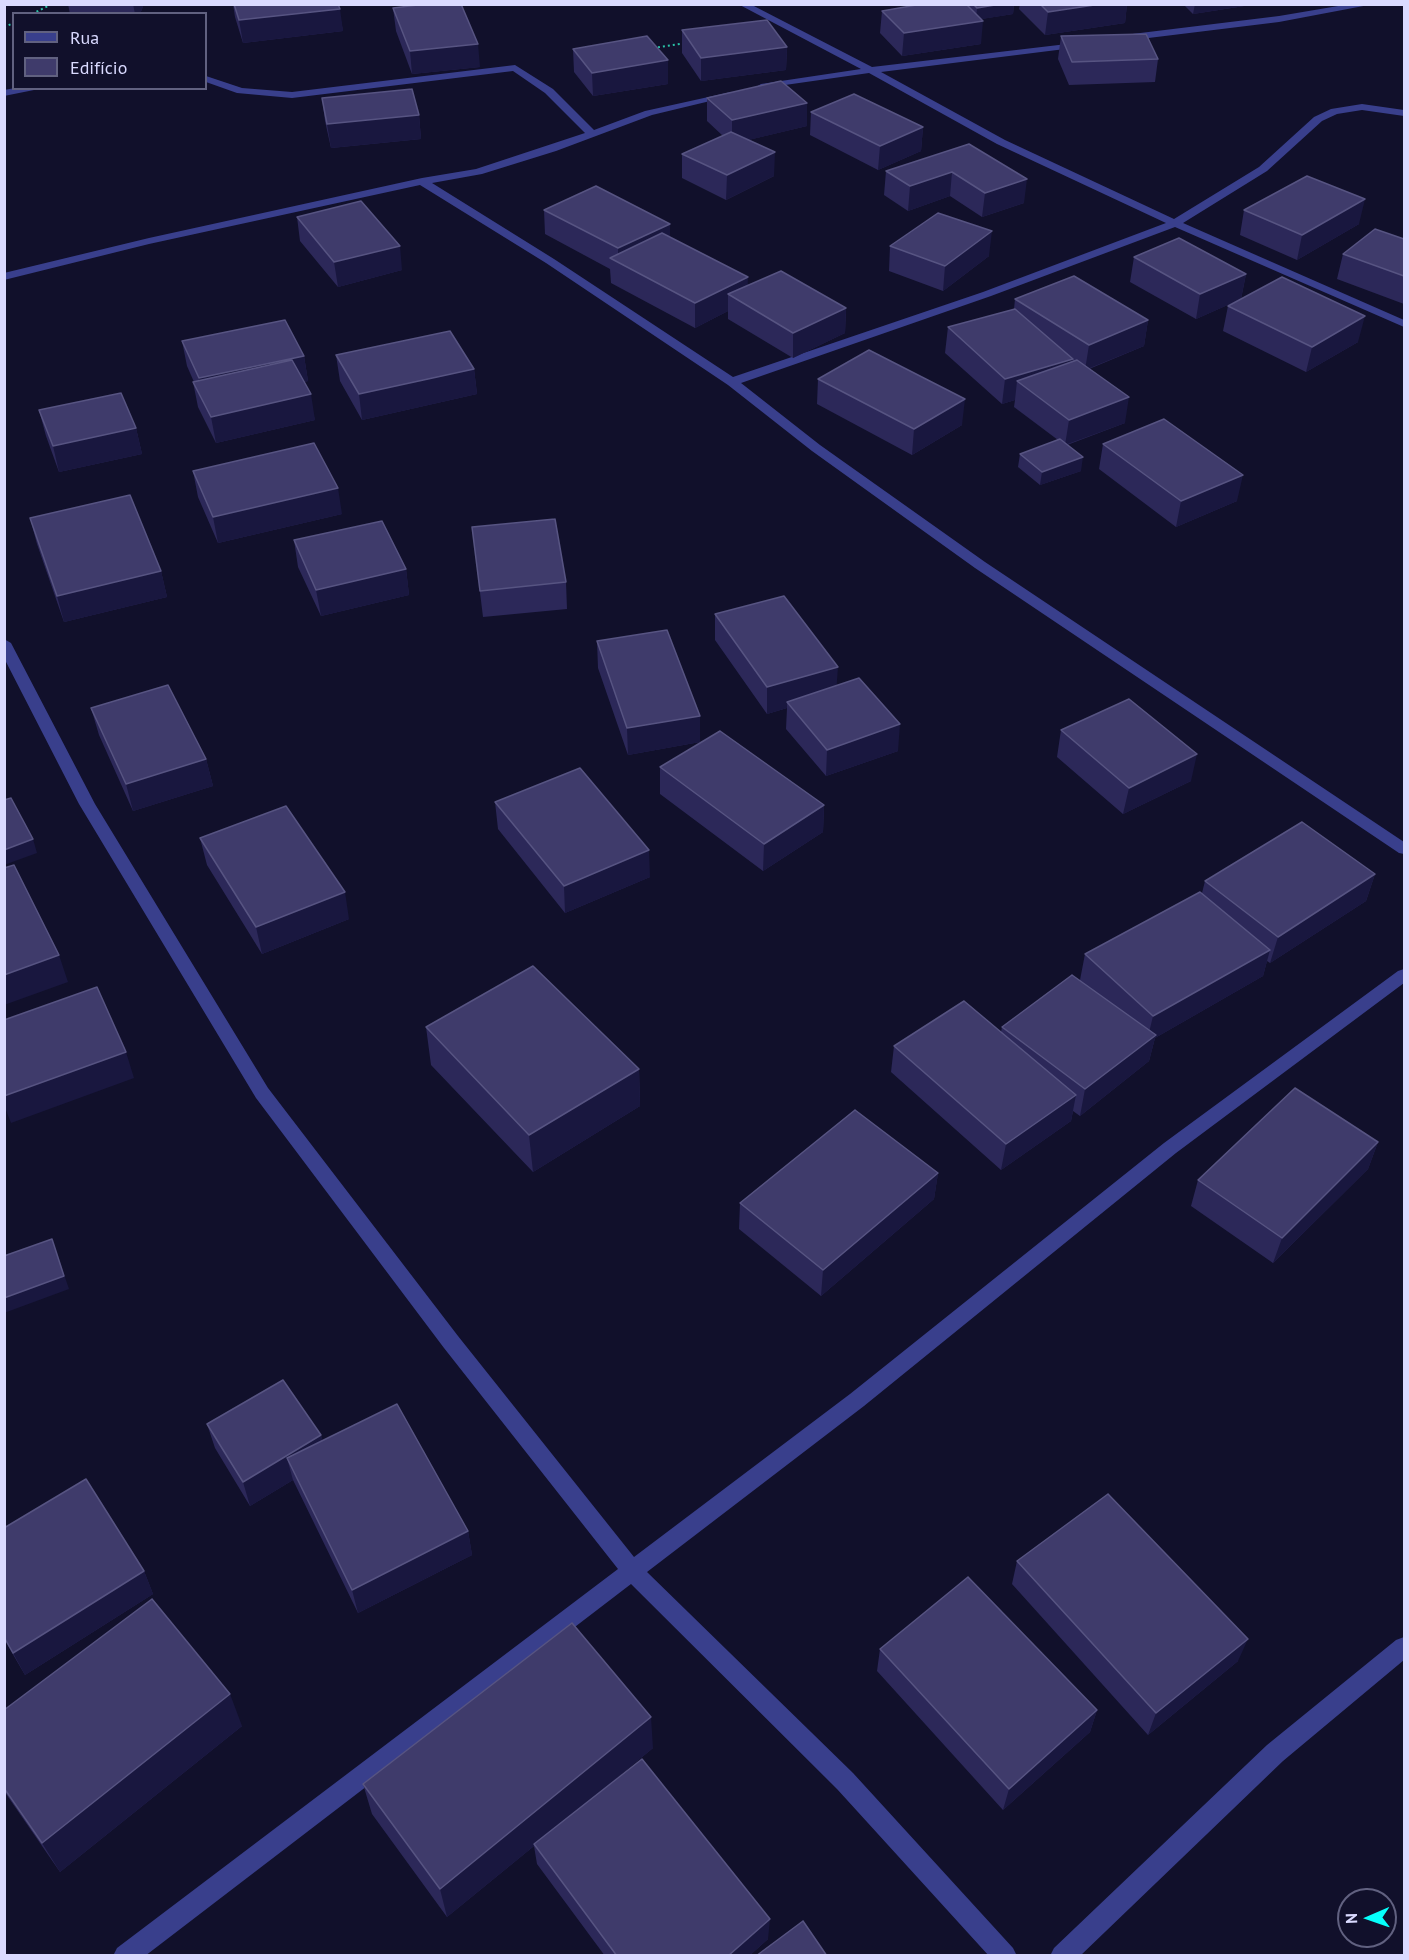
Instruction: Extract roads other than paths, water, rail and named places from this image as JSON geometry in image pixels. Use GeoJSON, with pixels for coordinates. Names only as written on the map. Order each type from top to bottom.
{"type":"FeatureCollection","features":[{"type":"Feature","properties":{"kind":"street"},"geometry":{"type":"LineString","coordinates":[[742,4],[871,70],[1001,142],[1175,223],[1404,324]]}},
{"type":"Feature","properties":{"kind":"street"},"geometry":{"type":"LineString","coordinates":[[1115,39],[1279,19],[1370,4]]}},
{"type":"Feature","properties":{"kind":"street"},"geometry":{"type":"LineString","coordinates":[[4,277],[148,241],[422,181],[488,169],[544,152],[649,113],[747,90],[871,70],[1094,42]]}},
{"type":"Feature","properties":{"kind":"street"},"geometry":{"type":"LineString","coordinates":[[207,79],[241,91],[292,95],[515,69],[549,91],[592,134]]}},
{"type":"Feature","properties":{"kind":"street"},"geometry":{"type":"LineString","coordinates":[[4,93],[25,90]]}},
{"type":"Feature","properties":{"kind":"street"},"geometry":{"type":"LineString","coordinates":[[732,382],[987,294],[1175,223],[1263,169],[1318,119],[1335,111],[1362,107],[1404,113]]}},
{"type":"Feature","properties":{"kind":"street"},"geometry":{"type":"LineString","coordinates":[[422,181],[550,261],[732,382],[816,448],[980,565],[1404,849]]}},
{"type":"Feature","properties":{"kind":"street"},"geometry":{"type":"LineString","coordinates":[[4,643],[87,804],[262,1093],[451,1342],[633,1572],[845,1781],[1005,1956]]}},
{"type":"Feature","properties":{"kind":"street"},"geometry":{"type":"LineString","coordinates":[[125,1956],[857,1400],[1170,1148],[1404,975]]}},
{"type":"Feature","properties":{"kind":"street"},"geometry":{"type":"LineString","coordinates":[[1062,1956],[1275,1753],[1404,1647]]}}]}
